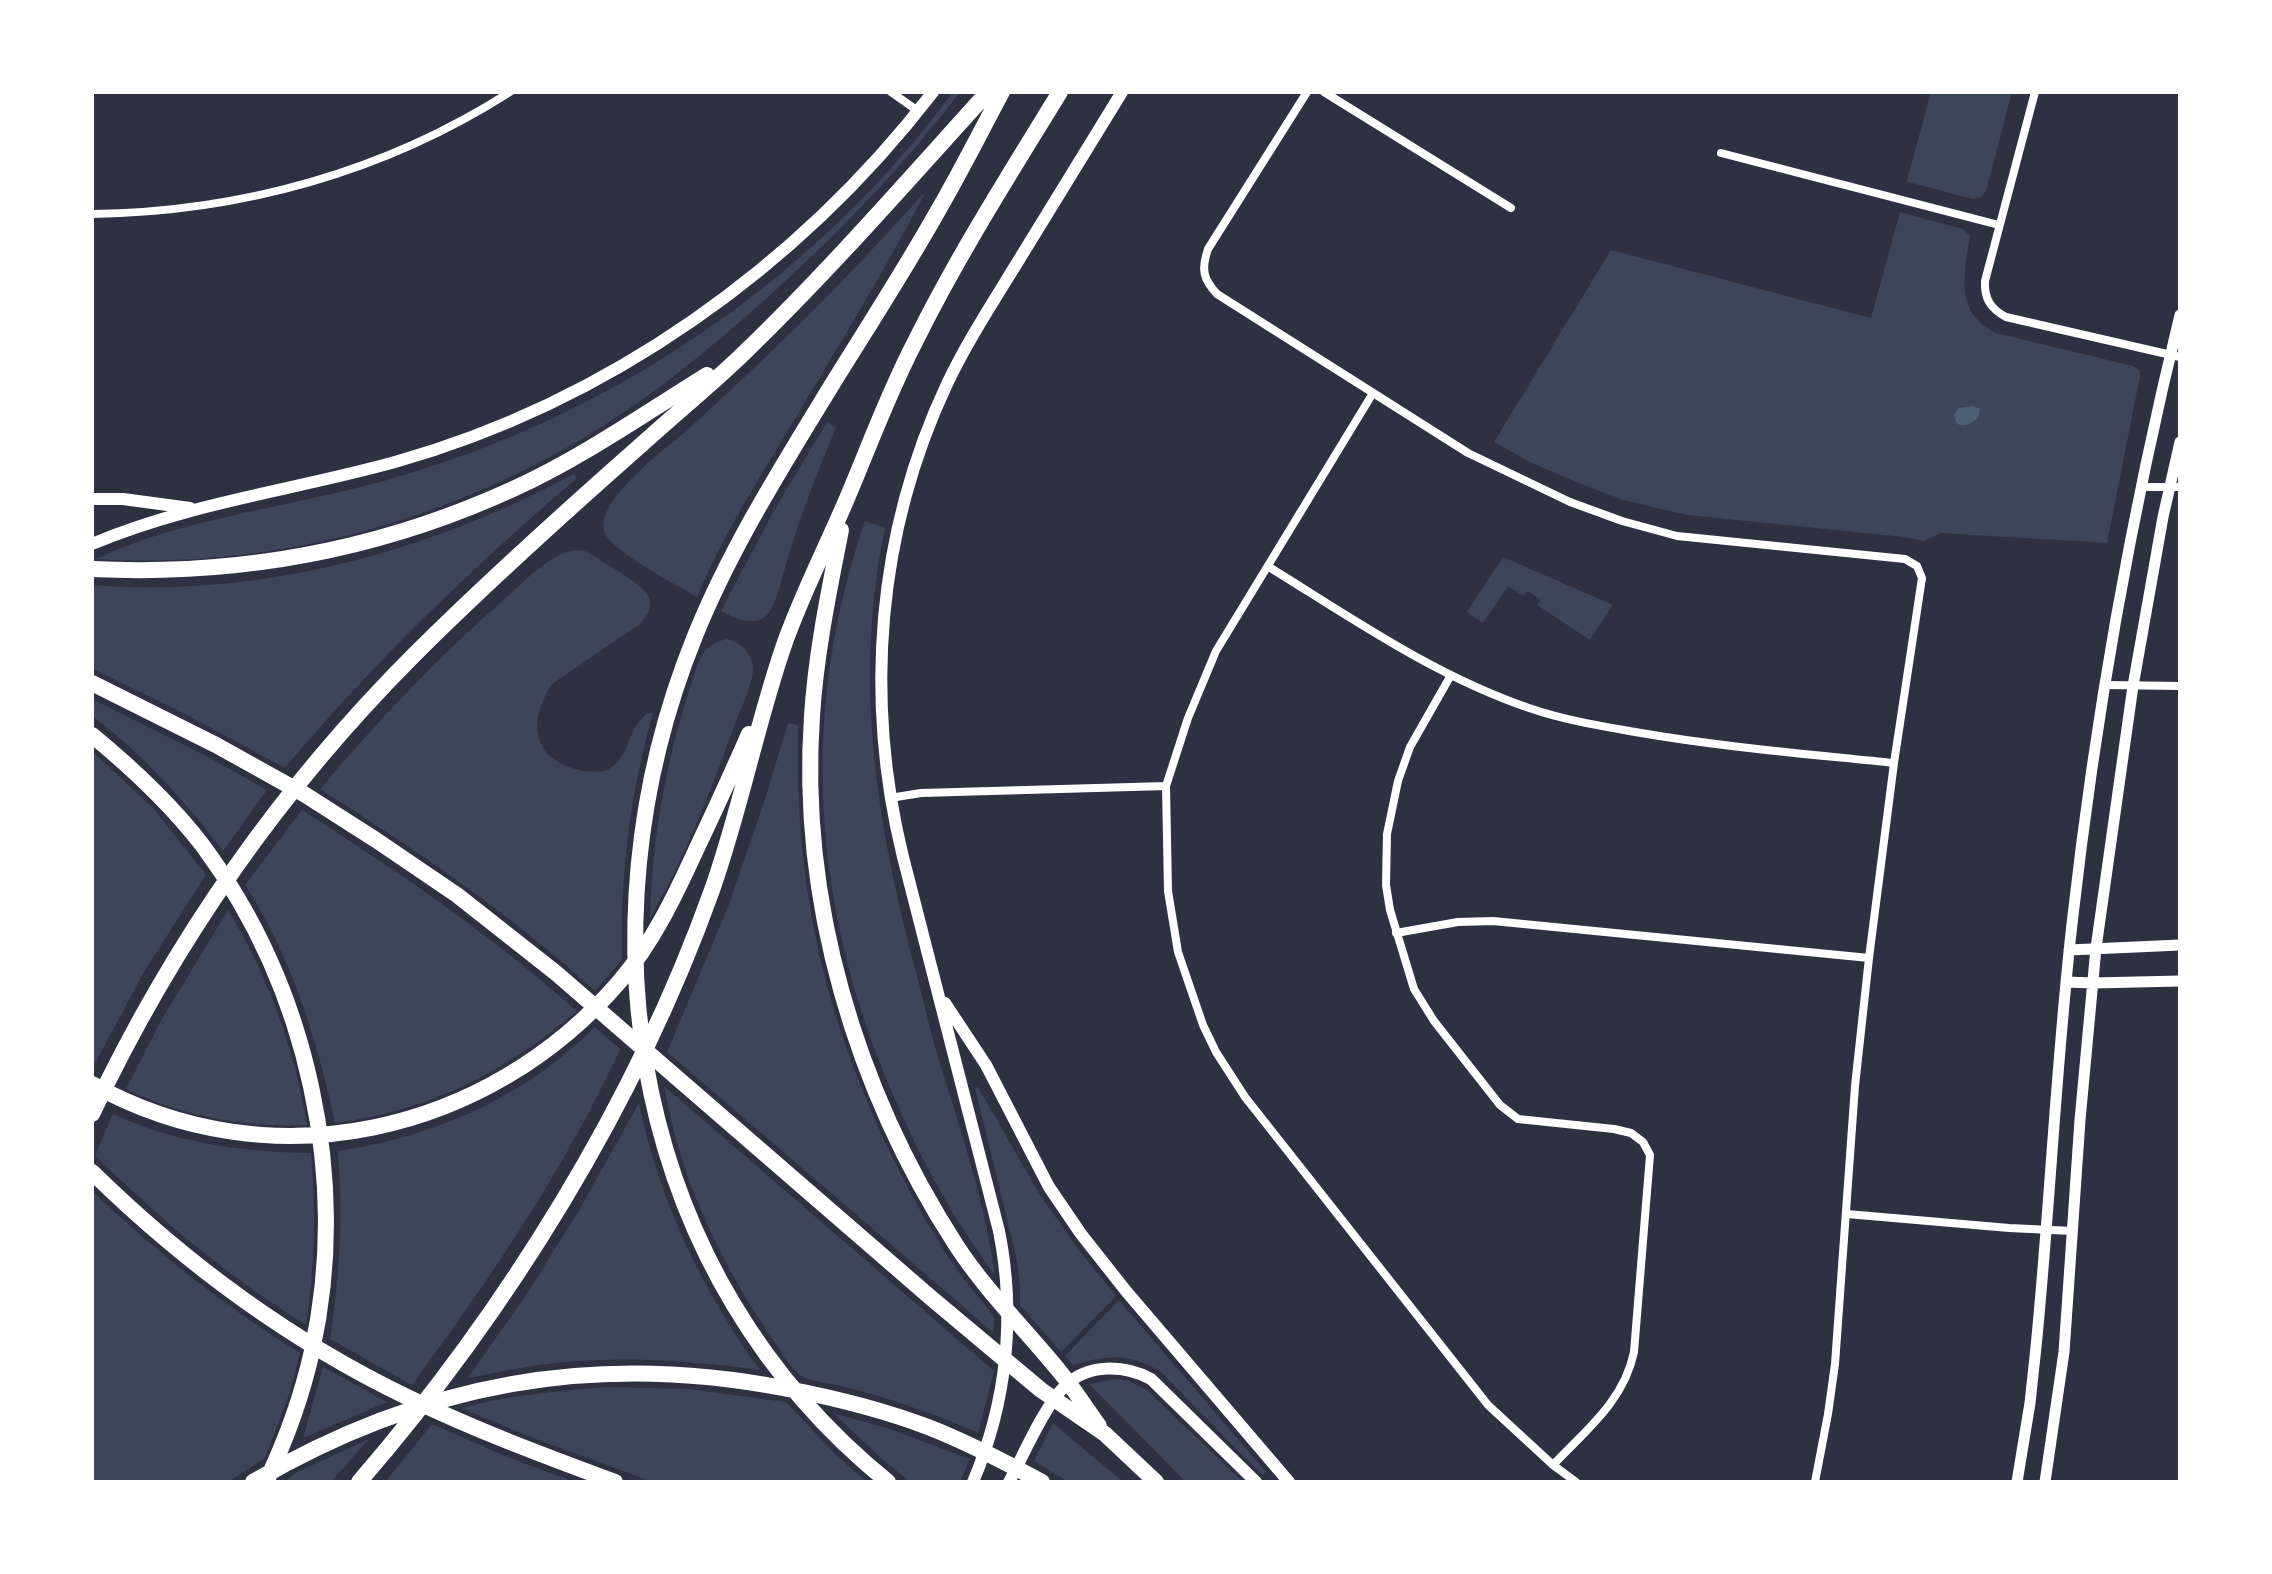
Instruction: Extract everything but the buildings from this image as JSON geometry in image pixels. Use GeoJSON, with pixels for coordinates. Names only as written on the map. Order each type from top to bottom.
{"type":"FeatureCollection","features":[{"type":"Feature","properties":{"kind":"highway"},"geometry":{"type":"LineString","coordinates":[[92,1114],[132,1032],[204,912],[247,849],[334,740],[442,628],[743,354],[852,243],[988,92]]}},
{"type":"Feature","properties":{"kind":"highway"},"geometry":{"type":"LineString","coordinates":[[888,1482],[834,1433],[793,1389],[761,1347],[714,1272],[689,1220],[663,1144],[650,1090],[638,1007],[635,948],[637,892],[642,832],[654,767],[677,682],[726,567],[778,474],[938,211],[1002,92]]}},
{"type":"Feature","properties":{"kind":"highway"},"geometry":{"type":"LineString","coordinates":[[92,1084],[127,1102],[204,1126],[253,1134],[318,1135],[353,1131],[408,1119],[466,1099],[517,1071],[577,1025],[619,981],[652,936],[674,896],[744,746],[880,415],[937,298],[1060,92]]}},
{"type":"Feature","properties":{"kind":"highway"},"geometry":{"type":"LineString","coordinates":[[92,569],[209,569],[293,559],[349,547],[429,523],[514,489],[549,471],[743,354]]}},
{"type":"Feature","properties":{"kind":"highway"},"geometry":{"type":"LineString","coordinates":[[847,498],[825,618],[812,715],[810,779],[817,878],[833,962],[851,1022],[897,1136],[944,1225],[1005,1310],[1060,1372],[1091,1421]]}},
{"type":"Feature","properties":{"kind":"highway"},"geometry":{"type":"LineString","coordinates":[[359,1482],[444,1378],[504,1292],[565,1195],[628,1081],[667,999],[714,886],[783,646]]}},
{"type":"Feature","properties":{"kind":"highway"},"geometry":{"type":"LineString","coordinates":[[92,683],[216,745],[304,794],[457,895],[556,973],[1041,1390],[1091,1421],[1156,1482]]}},
{"type":"Feature","properties":{"kind":"highway"},"geometry":{"type":"LineString","coordinates":[[92,735],[163,800],[225,879],[257,933],[298,1034],[317,1118],[324,1167],[325,1246],[312,1352],[288,1432],[266,1482]]}},
{"type":"Feature","properties":{"kind":"highway"},"geometry":{"type":"LineString","coordinates":[[92,1172],[160,1234],[219,1280],[284,1326],[343,1362],[405,1396],[475,1428],[615,1482]]}},
{"type":"Feature","properties":{"kind":"highway"},"geometry":{"type":"LineString","coordinates":[[253,1482],[304,1453],[381,1418],[471,1392],[533,1379],[647,1373],[750,1382],[846,1402],[903,1418],[955,1438],[1042,1482]]}},
{"type":"Feature","properties":{"kind":"main road"},"geometry":{"type":"LineString","coordinates":[[92,544],[194,509],[363,470],[436,449],[499,426],[609,372],[693,320],[770,263],[840,198],[933,92]]}},
{"type":"Feature","properties":{"kind":"main road"},"geometry":{"type":"LineString","coordinates":[[973,1482],[999,1399],[1008,1342],[1008,1278],[999,1231],[890,798],[881,696],[883,614],[897,526],[922,442],[947,383],[1122,92]]}},
{"type":"Feature","properties":{"kind":"main road"},"geometry":{"type":"LineString","coordinates":[[92,499],[123,499],[194,509]]}},
{"type":"Feature","properties":{"kind":"main road"},"geometry":{"type":"LineString","coordinates":[[940,996],[986,1065],[1049,1187],[1081,1234],[1289,1482]]}},
{"type":"Feature","properties":{"kind":"main road"},"geometry":{"type":"LineString","coordinates":[[1009,1482],[1050,1406],[1065,1385],[1084,1373],[1118,1368],[1141,1374],[1161,1387],[1256,1482]]}},
{"type":"Feature","properties":{"kind":"street"},"geometry":{"type":"LineString","coordinates":[[92,214],[202,206],[256,197],[313,182],[418,142],[510,92]]}},
{"type":"Feature","properties":{"kind":"street"},"geometry":{"type":"LineString","coordinates":[[891,92],[918,111]]}},
{"type":"Feature","properties":{"kind":"street"},"geometry":{"type":"LineString","coordinates":[[1307,92],[1208,249],[1203,273],[1208,285],[1217,294],[1490,464],[1570,502],[1677,536],[1909,561],[1917,566],[1922,578],[1869,958],[1855,1086],[1835,1364],[1815,1482]]}},
{"type":"Feature","properties":{"kind":"street"},"geometry":{"type":"LineString","coordinates":[[1324,92],[1511,208]]}},
{"type":"Feature","properties":{"kind":"street"},"geometry":{"type":"LineString","coordinates":[[2035,92],[1984,290],[1988,301],[1995,311],[2006,317],[2175,356]]}},
{"type":"Feature","properties":{"kind":"street"},"geometry":{"type":"LineString","coordinates":[[1721,153],[1999,225]]}},
{"type":"Feature","properties":{"kind":"street"},"geometry":{"type":"LineString","coordinates":[[2017,1482],[2032,1389],[2069,950],[2087,804],[2142,487],[2175,356],[2180,315]]}},
{"type":"Feature","properties":{"kind":"street"},"geometry":{"type":"LineString","coordinates":[[1373,393],[1232,623],[1211,661],[1188,718],[1166,786],[1170,909],[1185,976],[1203,1025],[1216,1052],[1251,1104],[1488,1405],[1576,1482]]}},
{"type":"Feature","properties":{"kind":"street"},"geometry":{"type":"LineString","coordinates":[[2045,1482],[2064,1352],[2096,948],[2133,686],[2175,487],[2180,442]]}},
{"type":"Feature","properties":{"kind":"street"},"geometry":{"type":"LineString","coordinates":[[2142,487],[2175,487]]}},
{"type":"Feature","properties":{"kind":"street"},"geometry":{"type":"LineString","coordinates":[[1269,567],[1358,623],[1451,675],[1530,708],[1671,739],[1894,763]]}},
{"type":"Feature","properties":{"kind":"street"},"geometry":{"type":"LineString","coordinates":[[1451,675],[1410,747],[1394,798],[1387,834],[1386,885],[1396,933],[1419,998],[1500,1105],[1518,1119],[1631,1133],[1643,1142],[1650,1155],[1631,1367],[1610,1406],[1553,1465]]}},
{"type":"Feature","properties":{"kind":"street"},"geometry":{"type":"LineString","coordinates":[[2106,685],[2180,686]]}},
{"type":"Feature","properties":{"kind":"street"},"geometry":{"type":"LineString","coordinates":[[890,798],[921,793],[1166,786]]}},
{"type":"Feature","properties":{"kind":"street"},"geometry":{"type":"LineString","coordinates":[[1396,933],[1458,922],[1493,921],[1869,958]]}},
{"type":"Feature","properties":{"kind":"street"},"geometry":{"type":"LineString","coordinates":[[2069,950],[2180,945]]}},
{"type":"Feature","properties":{"kind":"street"},"geometry":{"type":"LineString","coordinates":[[2066,982],[2180,981]]}},
{"type":"Feature","properties":{"kind":"street"},"geometry":{"type":"LineString","coordinates":[[1847,1214],[2073,1231]]}},
{"type":"Feature","properties":{"kind":"shaded area"},"geometry":{"type":"Polygon","coordinates":[[[953,92],[960,92],[896,169],[851,218],[779,287],[672,378],[603,426],[545,459],[423,513],[295,547],[229,556],[162,560],[95,559],[175,530],[411,473],[491,445],[568,411],[642,371],[712,326],[779,275],[842,219],[900,158],[953,92]]]}},
{"type":"Feature","properties":{"kind":"shaded area"},"geometry":{"type":"Polygon","coordinates":[[[1931,92],[2012,92],[1986,191],[1981,197],[1973,199],[1907,180],[1931,92]]]}},
{"type":"Feature","properties":{"kind":"shaded area"},"geometry":{"type":"Polygon","coordinates":[[[923,194],[875,285],[739,513],[697,597],[645,567],[608,539],[604,531],[605,518],[611,505],[634,476],[778,345],[923,194]]]}},
{"type":"Feature","properties":{"kind":"shaded area"},"geometry":{"type":"Polygon","coordinates":[[[1900,212],[1963,229],[1970,236],[1965,293],[1973,313],[1986,327],[1996,333],[2139,370],[2107,543],[1941,533],[1924,541],[1687,515],[1623,500],[1532,463],[1494,442],[1611,250],[1871,318],[1900,212]]]}},
{"type":"Feature","properties":{"kind":"shaded area"},"geometry":{"type":"Polygon","coordinates":[[[1973,406],[1980,409],[1978,418],[1967,425],[1957,423],[1954,415],[1958,408],[1973,406]]]}},
{"type":"Feature","properties":{"kind":"shaded area"},"geometry":{"type":"Polygon","coordinates":[[[827,422],[836,428],[806,504],[771,610],[756,621],[738,619],[721,611],[772,514],[827,422]]]}},
{"type":"Feature","properties":{"kind":"shaded area"},"geometry":{"type":"Polygon","coordinates":[[[574,474],[577,478],[462,581],[389,654],[285,768],[92,668],[92,585],[155,587],[218,584],[341,564],[460,526],[574,474]]]}},
{"type":"Feature","properties":{"kind":"shaded area"},"geometry":{"type":"Polygon","coordinates":[[[865,521],[885,528],[871,642],[874,754],[881,809],[903,920],[935,1047],[979,1197],[995,1275],[937,1186],[891,1090],[864,1020],[844,950],[831,879],[824,808],[823,736],[830,664],[844,593],[865,521]]]}},
{"type":"Feature","properties":{"kind":"shaded area"},"geometry":{"type":"Polygon","coordinates":[[[574,550],[585,551],[606,563],[641,587],[650,599],[647,615],[640,624],[552,684],[544,698],[537,725],[538,737],[551,757],[579,770],[598,772],[609,769],[619,761],[638,724],[647,713],[653,713],[638,774],[628,835],[622,960],[595,991],[462,884],[320,789],[387,713],[459,640],[539,568],[574,550]]]}},
{"type":"Feature","properties":{"kind":"shaded area"},"geometry":{"type":"Polygon","coordinates":[[[1503,557],[1613,605],[1590,640],[1537,605],[1541,600],[1528,591],[1523,596],[1508,586],[1483,623],[1467,612],[1503,557]]]}},
{"type":"Feature","properties":{"kind":"shaded area"},"geometry":{"type":"Polygon","coordinates":[[[727,639],[741,646],[751,658],[751,683],[696,825],[650,918],[661,803],[673,747],[702,655],[712,645],[727,639]]]}},
{"type":"Feature","properties":{"kind":"shaded area"},"geometry":{"type":"Polygon","coordinates":[[[92,699],[267,790],[223,851],[162,779],[92,716],[92,699]]]}},
{"type":"Feature","properties":{"kind":"shaded area"},"geometry":{"type":"Polygon","coordinates":[[[788,723],[798,725],[798,786],[809,901],[834,1010],[875,1119],[908,1187],[946,1253],[993,1316],[994,1333],[667,1052],[728,907],[788,723]]]}},
{"type":"Feature","properties":{"kind":"shaded area"},"geometry":{"type":"Polygon","coordinates":[[[92,751],[154,809],[206,875],[145,970],[92,1069],[92,751]]]}},
{"type":"Feature","properties":{"kind":"shaded area"},"geometry":{"type":"Polygon","coordinates":[[[302,810],[443,905],[577,1011],[494,1070],[434,1099],[335,1123],[301,1000],[276,941],[245,885],[302,810]]]}},
{"type":"Feature","properties":{"kind":"shaded area"},"geometry":{"type":"Polygon","coordinates":[[[228,910],[256,960],[278,1014],[295,1069],[307,1125],[261,1124],[214,1118],[169,1106],[126,1089],[162,1019],[228,910]]]}},
{"type":"Feature","properties":{"kind":"shaded area"},"geometry":{"type":"Polygon","coordinates":[[[595,1027],[620,1049],[598,1094],[525,1222],[412,1385],[330,1339],[340,1245],[338,1151],[409,1135],[477,1110],[540,1074],[595,1027]]]}},
{"type":"Feature","properties":{"kind":"shaded area"},"geometry":{"type":"Polygon","coordinates":[[[664,1086],[994,1371],[978,1433],[896,1402],[809,1379],[795,1371],[749,1303],[717,1245],[690,1183],[664,1086]]]}},
{"type":"Feature","properties":{"kind":"shaded area"},"geometry":{"type":"Polygon","coordinates":[[[978,1087],[1040,1195],[1116,1296],[1061,1352],[1020,1305],[1016,1256],[975,1088],[978,1087]]]}},
{"type":"Feature","properties":{"kind":"shaded area"},"geometry":{"type":"Polygon","coordinates":[[[639,1103],[658,1174],[685,1243],[719,1308],[760,1370],[687,1362],[614,1359],[553,1363],[468,1378],[528,1292],[578,1212],[639,1103]]]}},
{"type":"Feature","properties":{"kind":"shaded area"},"geometry":{"type":"Polygon","coordinates":[[[113,1114],[161,1132],[209,1144],[259,1151],[311,1153],[314,1239],[306,1325],[196,1246],[95,1155],[113,1114]]]}},
{"type":"Feature","properties":{"kind":"shaded area"},"geometry":{"type":"Polygon","coordinates":[[[92,1191],[192,1278],[300,1353],[289,1395],[265,1458],[228,1482],[92,1482],[92,1191]]]}},
{"type":"Feature","properties":{"kind":"shaded area"},"geometry":{"type":"Polygon","coordinates":[[[1119,1300],[1266,1472],[1262,1475],[1160,1371],[1138,1361],[1117,1358],[1073,1365],[1065,1356],[1119,1300]]]}},
{"type":"Feature","properties":{"kind":"shaded area"},"geometry":{"type":"Polygon","coordinates":[[[323,1367],[387,1402],[303,1438],[323,1367]]]}},
{"type":"Feature","properties":{"kind":"shaded area"},"geometry":{"type":"Polygon","coordinates":[[[1127,1380],[1147,1390],[1243,1482],[1186,1482],[1089,1384],[1127,1380]]]}},
{"type":"Feature","properties":{"kind":"shaded area"},"geometry":{"type":"Polygon","coordinates":[[[606,1387],[689,1389],[786,1402],[838,1457],[867,1482],[653,1482],[461,1408],[515,1397],[606,1387]]]}},
{"type":"Feature","properties":{"kind":"shaded area"},"geometry":{"type":"Polygon","coordinates":[[[833,1413],[890,1429],[970,1459],[960,1482],[910,1482],[833,1413]]]}},
{"type":"Feature","properties":{"kind":"shaded area"},"geometry":{"type":"Polygon","coordinates":[[[1053,1423],[1123,1482],[1069,1482],[1034,1461],[1053,1423]]]}},
{"type":"Feature","properties":{"kind":"shaded area"},"geometry":{"type":"Polygon","coordinates":[[[432,1424],[505,1456],[574,1482],[385,1482],[432,1424]]]}},
{"type":"Feature","properties":{"kind":"shaded area"},"geometry":{"type":"Polygon","coordinates":[[[369,1439],[331,1482],[284,1482],[297,1472],[369,1439]]]}}]}
